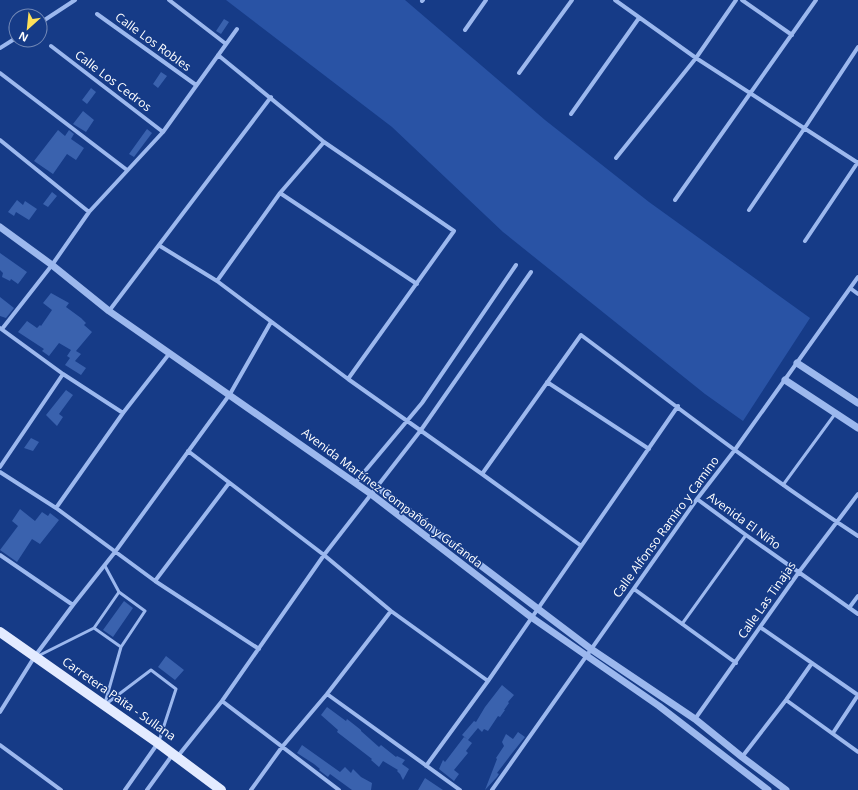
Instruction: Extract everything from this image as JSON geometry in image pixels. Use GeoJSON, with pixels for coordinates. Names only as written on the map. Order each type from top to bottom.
{"type":"FeatureCollection","features":[{"type":"Feature","properties":{"kind":"main road","name":"Carretera Paita - Sullana"},"geometry":{"type":"LineString","coordinates":[[0,632],[158,743],[221,790]]}},
{"type":"Feature","properties":{"kind":"street"},"geometry":{"type":"LineString","coordinates":[[48,18],[75,0]]}},
{"type":"Feature","properties":{"kind":"street"},"geometry":{"type":"LineString","coordinates":[[170,0],[226,44]]}},
{"type":"Feature","properties":{"kind":"street"},"geometry":{"type":"LineString","coordinates":[[465,30],[486,0]]}},
{"type":"Feature","properties":{"kind":"street"},"geometry":{"type":"LineString","coordinates":[[519,73],[572,0]]}},
{"type":"Feature","properties":{"kind":"street"},"geometry":{"type":"LineString","coordinates":[[614,0],[696,58],[858,163],[805,241]]}},
{"type":"Feature","properties":{"kind":"street"},"geometry":{"type":"LineString","coordinates":[[616,158],[696,58],[736,0]]}},
{"type":"Feature","properties":{"kind":"street"},"geometry":{"type":"LineString","coordinates":[[742,0],[792,35]]}},
{"type":"Feature","properties":{"kind":"street"},"geometry":{"type":"LineString","coordinates":[[675,200],[816,0]]}},
{"type":"Feature","properties":{"kind":"street","name":"Calle Los Robles"},"geometry":{"type":"LineString","coordinates":[[97,14],[196,85]]}},
{"type":"Feature","properties":{"kind":"street"},"geometry":{"type":"LineString","coordinates":[[571,114],[639,18]]}},
{"type":"Feature","properties":{"kind":"street"},"geometry":{"type":"LineString","coordinates":[[123,413],[63,374],[1,328],[52,265],[89,212],[163,132],[237,29]]}},
{"type":"Feature","properties":{"kind":"street","name":"Calle Los Cedros"},"geometry":{"type":"LineString","coordinates":[[51,46],[163,132]]}},
{"type":"Feature","properties":{"kind":"street"},"geometry":{"type":"LineString","coordinates":[[749,210],[858,47]]}},
{"type":"Feature","properties":{"kind":"street"},"geometry":{"type":"LineString","coordinates":[[218,55],[324,142],[454,231],[348,379]]}},
{"type":"Feature","properties":{"kind":"street"},"geometry":{"type":"LineString","coordinates":[[0,73],[127,170]]}},
{"type":"Feature","properties":{"kind":"street"},"geometry":{"type":"LineString","coordinates":[[109,311],[160,246],[270,97]]}},
{"type":"Feature","properties":{"kind":"street"},"geometry":{"type":"LineString","coordinates":[[0,140],[89,212]]}},
{"type":"Feature","properties":{"kind":"street"},"geometry":{"type":"LineString","coordinates":[[217,281],[280,193],[324,142]]}},
{"type":"Feature","properties":{"kind":"street"},"geometry":{"type":"LineString","coordinates":[[280,193],[417,284]]}},
{"type":"Feature","properties":{"kind":"street","name":"Avenida Martínez Compañón y Gufanda"},"geometry":{"type":"LineString","coordinates":[[0,227],[52,265],[109,311],[355,482],[531,617],[659,706],[768,790]]}},
{"type":"Feature","properties":{"kind":"street"},"geometry":{"type":"LineString","coordinates":[[160,246],[217,281],[348,379],[580,545]]}},
{"type":"Feature","properties":{"kind":"street"},"geometry":{"type":"LineString","coordinates":[[355,482],[422,404],[516,265]]}},
{"type":"Feature","properties":{"kind":"street"},"geometry":{"type":"LineString","coordinates":[[147,790],[222,702],[324,555],[421,430],[531,272]]}},
{"type":"Feature","properties":{"kind":"street","name":"Calle Alfonso Ramiro y Camino"},"geometry":{"type":"LineString","coordinates":[[492,790],[698,499],[858,277]]}},
{"type":"Feature","properties":{"kind":"street"},"geometry":{"type":"LineString","coordinates":[[850,288],[858,294]]}},
{"type":"Feature","properties":{"kind":"street"},"geometry":{"type":"LineString","coordinates":[[0,712],[36,656],[73,605],[105,566],[230,394],[271,322]]}},
{"type":"Feature","properties":{"kind":"street"},"geometry":{"type":"LineString","coordinates":[[482,474],[580,335],[678,406],[734,451],[858,536]]}},
{"type":"Feature","properties":{"kind":"street"},"geometry":{"type":"LineString","coordinates":[[56,508],[123,413],[169,354]]}},
{"type":"Feature","properties":{"kind":"street"},"geometry":{"type":"LineString","coordinates":[[797,363],[858,403]]}},
{"type":"Feature","properties":{"kind":"street"},"geometry":{"type":"LineString","coordinates":[[0,467],[63,374]]}},
{"type":"Feature","properties":{"kind":"street"},"geometry":{"type":"LineString","coordinates":[[785,380],[858,428]]}},
{"type":"Feature","properties":{"kind":"street"},"geometry":{"type":"LineString","coordinates":[[547,382],[649,449]]}},
{"type":"Feature","properties":{"kind":"street"},"geometry":{"type":"LineString","coordinates":[[426,766],[488,681],[580,545],[678,406]]}},
{"type":"Feature","properties":{"kind":"street"},"geometry":{"type":"LineString","coordinates":[[188,451],[324,555],[391,611],[488,681]]}},
{"type":"Feature","properties":{"kind":"street"},"geometry":{"type":"LineString","coordinates":[[0,472],[56,508],[155,581],[258,649]]}},
{"type":"Feature","properties":{"kind":"street"},"geometry":{"type":"LineString","coordinates":[[155,581],[229,483]]}},
{"type":"Feature","properties":{"kind":"street","name":"Avenida Martínez Compañón y Gufanda"},"geometry":{"type":"LineString","coordinates":[[377,487],[591,649],[695,719],[786,790]]}},
{"type":"Feature","properties":{"kind":"street","name":"Calle Las Tinajas"},"geometry":{"type":"LineString","coordinates":[[695,719],[799,572],[858,494]]}},
{"type":"Feature","properties":{"kind":"street","name":"Avenida El Niño"},"geometry":{"type":"LineString","coordinates":[[698,499],[746,535],[858,614]]}},
{"type":"Feature","properties":{"kind":"street"},"geometry":{"type":"LineString","coordinates":[[0,555],[73,605]]}},
{"type":"Feature","properties":{"kind":"street"},"geometry":{"type":"LineString","coordinates":[[634,589],[736,663]]}},
{"type":"Feature","properties":{"kind":"street"},"geometry":{"type":"LineString","coordinates":[[849,608],[858,596]]}},
{"type":"Feature","properties":{"kind":"street"},"geometry":{"type":"LineString","coordinates":[[251,790],[282,747],[327,694],[391,611]]}},
{"type":"Feature","properties":{"kind":"street"},"geometry":{"type":"LineString","coordinates":[[760,627],[858,695],[833,733]]}},
{"type":"Feature","properties":{"kind":"street"},"geometry":{"type":"LineString","coordinates":[[742,757],[786,700],[812,663]]}},
{"type":"Feature","properties":{"kind":"street"},"geometry":{"type":"LineString","coordinates":[[327,694],[460,790]]}},
{"type":"Feature","properties":{"kind":"street"},"geometry":{"type":"LineString","coordinates":[[786,700],[858,752]]}},
{"type":"Feature","properties":{"kind":"street"},"geometry":{"type":"LineString","coordinates":[[222,702],[339,790]]}},
{"type":"Feature","properties":{"kind":"street"},"geometry":{"type":"LineString","coordinates":[[125,790],[158,743]]}},
{"type":"Feature","properties":{"kind":"street"},"geometry":{"type":"LineString","coordinates":[[0,745],[61,790]]}},
{"type":"Feature","properties":{"kind":"lane"},"geometry":{"type":"LineString","coordinates":[[783,485],[836,413]]}},
{"type":"Feature","properties":{"kind":"lane"},"geometry":{"type":"LineString","coordinates":[[682,624],[746,535]]}},
{"type":"Feature","properties":{"kind":"lane"},"geometry":{"type":"LineString","coordinates":[[104,705],[121,647],[145,611],[119,592],[105,566]]}},
{"type":"Feature","properties":{"kind":"lane"},"geometry":{"type":"LineString","coordinates":[[36,656],[94,628],[119,592]]}},
{"type":"Feature","properties":{"kind":"lane"},"geometry":{"type":"LineString","coordinates":[[94,628],[121,647]]}},
{"type":"Feature","properties":{"kind":"lane"},"geometry":{"type":"LineString","coordinates":[[104,705],[151,670],[176,689],[158,743]]}},
{"type":"Feature","properties":{"kind":"shaded area"},"geometry":{"type":"Polygon","coordinates":[[[226,0],[405,0],[545,120],[649,202],[810,318],[743,421],[705,394],[503,232],[392,127],[226,0]]]}},
{"type":"Feature","properties":{"kind":"building"},"geometry":{"type":"Polygon","coordinates":[[[224,19],[229,22],[221,34],[216,31],[224,19]]]}},
{"type":"Feature","properties":{"kind":"building"},"geometry":{"type":"Polygon","coordinates":[[[161,72],[167,76],[158,88],[153,84],[161,72]]]}},
{"type":"Feature","properties":{"kind":"building"},"geometry":{"type":"Polygon","coordinates":[[[91,88],[96,92],[87,104],[82,100],[91,88]]]}},
{"type":"Feature","properties":{"kind":"building"},"geometry":{"type":"Polygon","coordinates":[[[83,111],[94,120],[86,132],[73,124],[83,111]]]}},
{"type":"Feature","properties":{"kind":"building"},"geometry":{"type":"Polygon","coordinates":[[[147,129],[152,133],[134,157],[129,154],[147,129]]]}},
{"type":"Feature","properties":{"kind":"building"},"geometry":{"type":"Polygon","coordinates":[[[58,130],[65,136],[69,130],[74,134],[71,139],[84,148],[76,160],[67,154],[53,174],[34,161],[58,130]]]}},
{"type":"Feature","properties":{"kind":"building"},"geometry":{"type":"Polygon","coordinates":[[[52,192],[57,196],[48,207],[43,204],[52,192]]]}},
{"type":"Feature","properties":{"kind":"building"},"geometry":{"type":"Polygon","coordinates":[[[17,200],[23,205],[25,201],[37,209],[29,220],[16,212],[14,216],[8,212],[17,200]]]}},
{"type":"Feature","properties":{"kind":"building"},"geometry":{"type":"Polygon","coordinates":[[[0,253],[27,272],[18,284],[11,279],[10,281],[2,277],[3,273],[0,270],[0,253]]]}},
{"type":"Feature","properties":{"kind":"building"},"geometry":{"type":"Polygon","coordinates":[[[51,293],[69,303],[66,307],[81,318],[86,323],[84,325],[92,332],[76,351],[81,354],[75,361],[86,368],[81,375],[65,365],[70,358],[67,356],[71,350],[59,343],[49,356],[42,351],[44,349],[18,332],[27,321],[37,328],[40,325],[41,326],[52,310],[43,303],[51,293]]]}},
{"type":"Feature","properties":{"kind":"building"},"geometry":{"type":"Polygon","coordinates":[[[0,297],[14,308],[6,318],[0,316],[0,297]]]}},
{"type":"Feature","properties":{"kind":"building"},"geometry":{"type":"Polygon","coordinates":[[[66,390],[73,395],[59,414],[63,417],[57,426],[46,415],[66,390]]]}},
{"type":"Feature","properties":{"kind":"building"},"geometry":{"type":"Polygon","coordinates":[[[31,438],[39,442],[33,451],[24,448],[31,438]]]}},
{"type":"Feature","properties":{"kind":"building"},"geometry":{"type":"Polygon","coordinates":[[[20,509],[35,521],[42,512],[48,516],[50,513],[59,520],[40,544],[32,539],[17,562],[0,550],[18,526],[12,521],[20,509]]]}},
{"type":"Feature","properties":{"kind":"building"},"geometry":{"type":"Polygon","coordinates":[[[124,601],[133,608],[113,637],[103,630],[124,601]]]}},
{"type":"Feature","properties":{"kind":"building"},"geometry":{"type":"Polygon","coordinates":[[[166,656],[184,670],[175,680],[158,667],[166,656]]]}},
{"type":"Feature","properties":{"kind":"building"},"geometry":{"type":"Polygon","coordinates":[[[502,685],[514,695],[508,702],[509,703],[500,717],[498,716],[488,731],[484,729],[482,732],[478,728],[468,740],[472,743],[466,751],[468,753],[454,770],[459,774],[454,781],[439,769],[443,760],[445,762],[464,737],[467,739],[462,735],[474,721],[476,722],[485,707],[502,685]]]}},
{"type":"Feature","properties":{"kind":"building"},"geometry":{"type":"Polygon","coordinates":[[[327,707],[346,721],[347,719],[379,747],[381,745],[396,757],[397,756],[405,760],[402,764],[409,769],[403,780],[397,771],[398,770],[383,761],[379,767],[371,760],[372,759],[337,732],[338,730],[321,715],[327,707]]]}},
{"type":"Feature","properties":{"kind":"building"},"geometry":{"type":"Polygon","coordinates":[[[518,732],[525,737],[497,773],[499,774],[497,777],[485,790],[497,759],[496,758],[504,746],[502,742],[506,734],[513,739],[518,732]]]}},
{"type":"Feature","properties":{"kind":"building"},"geometry":{"type":"Polygon","coordinates":[[[302,745],[340,772],[345,767],[351,773],[353,769],[361,777],[372,783],[371,790],[352,790],[330,774],[328,777],[314,764],[297,753],[302,745]]]}},
{"type":"Feature","properties":{"kind":"building"},"geometry":{"type":"Polygon","coordinates":[[[425,778],[443,790],[418,790],[425,778]]]}}]}
